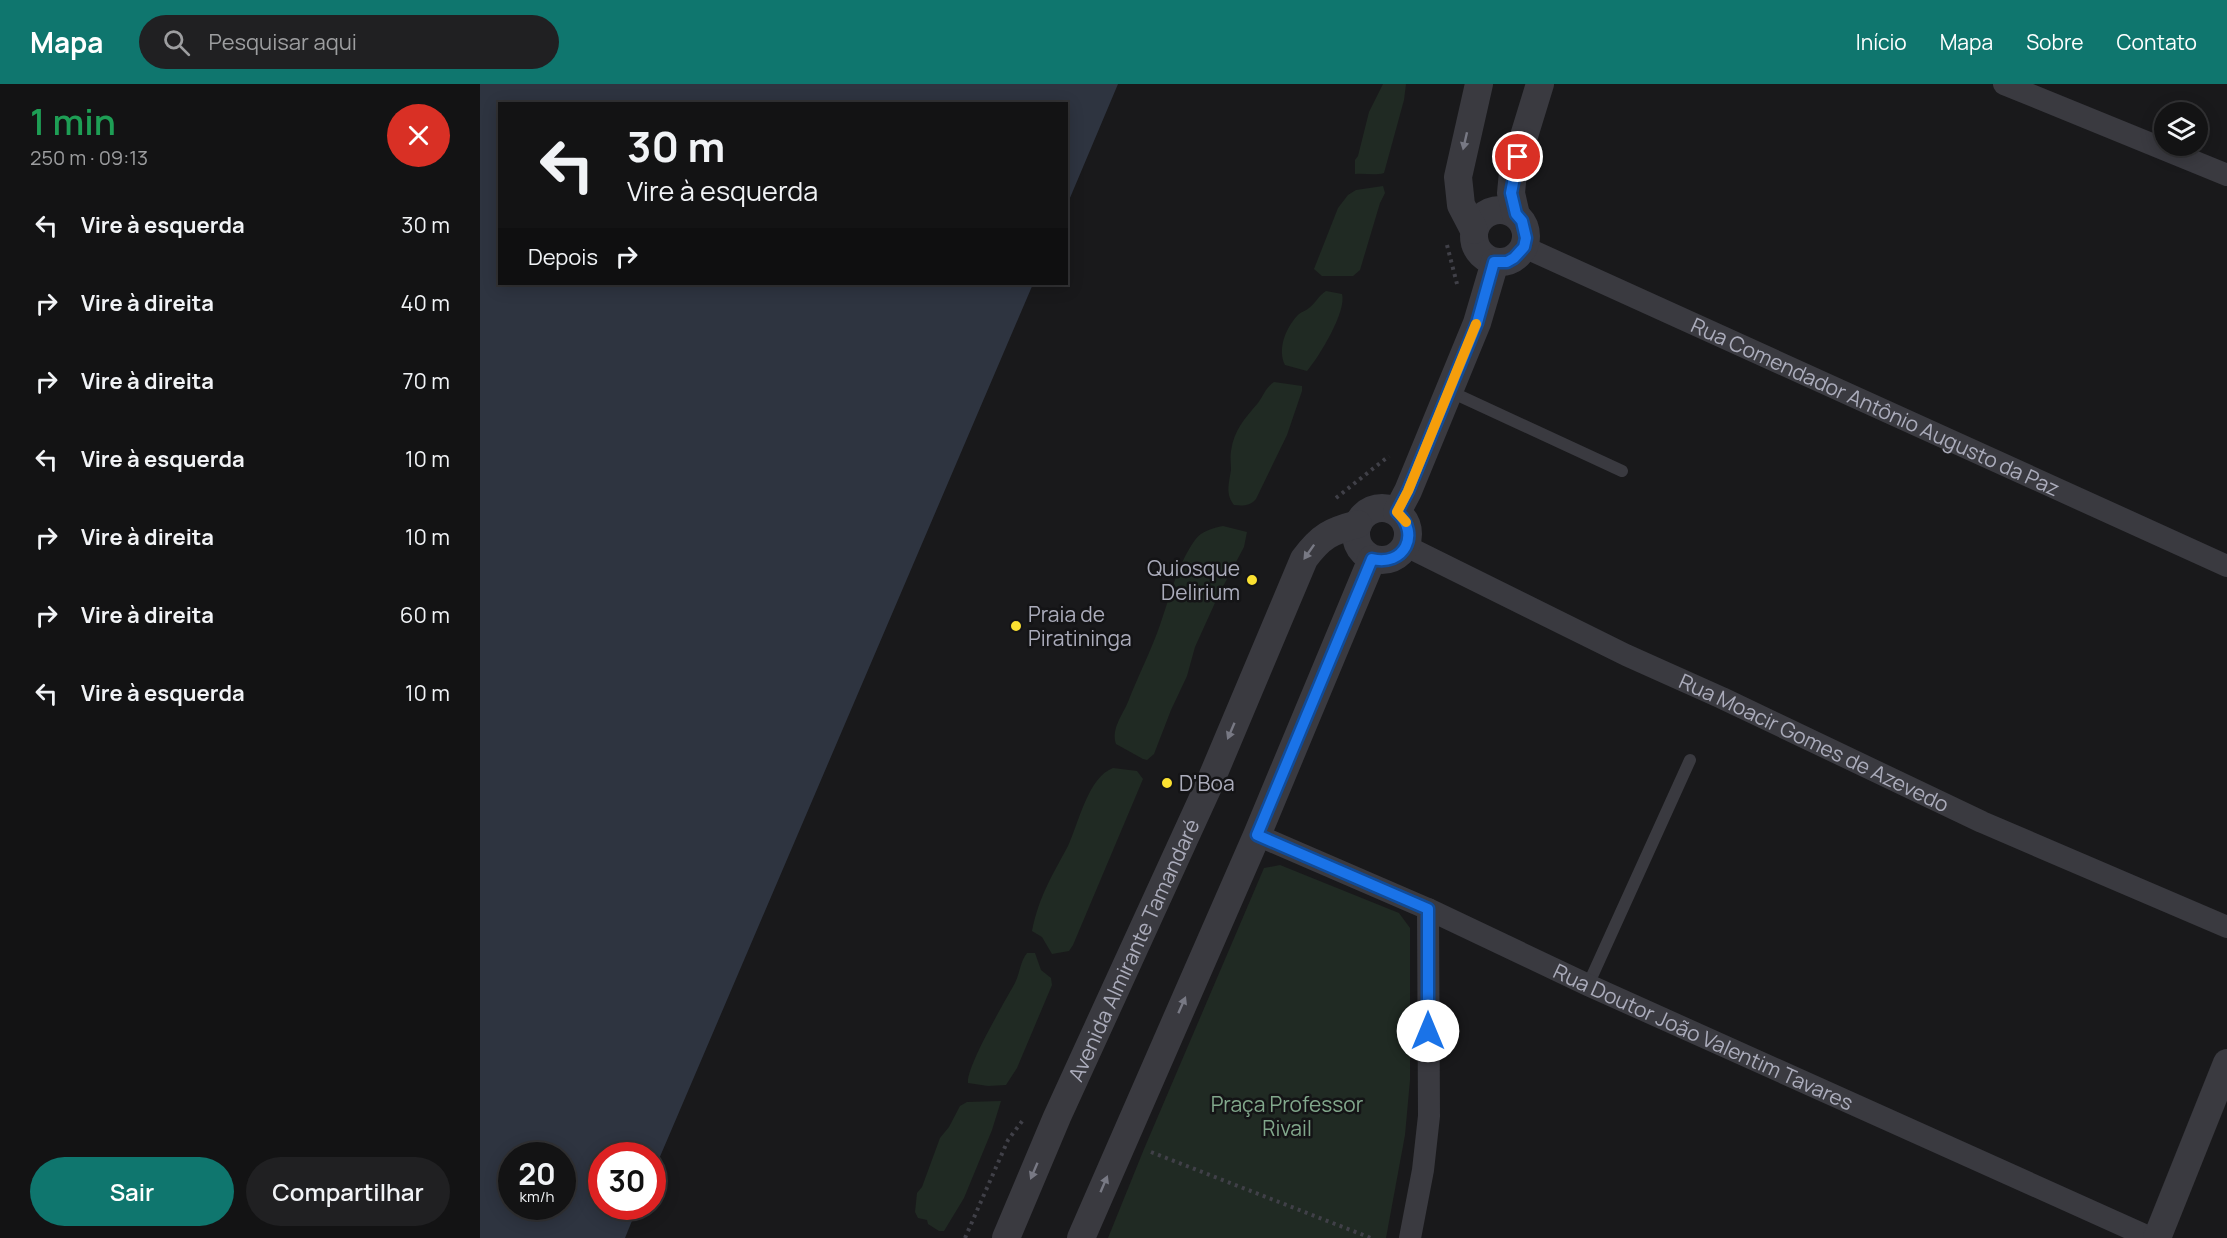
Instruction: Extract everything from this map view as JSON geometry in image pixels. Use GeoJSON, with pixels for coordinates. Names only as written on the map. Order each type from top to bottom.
{"type":"FeatureCollection","features":[{"type":"Feature","properties":{"kind":"street"},"geometry":{"type":"LineString","coordinates":[[1479,84],[1458,177],[1461,205],[1474,230],[1475,246],[1479,253],[1494,262],[1507,262],[1524,247],[1525,230],[1516,214],[1511,193],[1514,172],[1540,84]]}},
{"type":"Feature","properties":{"kind":"street"},"geometry":{"type":"LineString","coordinates":[[2004,84],[2227,175]]}},
{"type":"Feature","properties":{"kind":"street"},"geometry":{"type":"LineString","coordinates":[[1474,230],[1477,222],[1491,211],[1499,209],[1516,214]]}},
{"type":"Feature","properties":{"kind":"street","name":"Rua Comendador Antônio Augusto da Paz"},"geometry":{"type":"LineString","coordinates":[[1524,247],[2227,566]]}},
{"type":"Feature","properties":{"kind":"street"},"geometry":{"type":"LineString","coordinates":[[1397,512],[1408,491],[1477,323],[1494,262]]}},
{"type":"Feature","properties":{"kind":"street"},"geometry":{"type":"LineString","coordinates":[[1382,507],[1397,512],[1407,524],[1409,538],[1406,546],[1395,558],[1372,559],[1360,548],[1356,532],[1358,524],[1362,517],[1375,509],[1382,507]]}},
{"type":"Feature","properties":{"kind":"street","name":"Avenida Almirante Tamandaré"},"geometry":{"type":"LineString","coordinates":[[1006,1238],[1057,1117],[1208,787],[1304,559],[1317,542],[1334,530],[1358,524]]}},
{"type":"Feature","properties":{"kind":"street","name":"Rua Moacir Gomes de Azevedo"},"geometry":{"type":"LineString","coordinates":[[1406,546],[1626,655],[1722,698],[1982,822],[2227,927]]}},
{"type":"Feature","properties":{"kind":"street"},"geometry":{"type":"LineString","coordinates":[[1081,1238],[1257,835],[1372,559]]}},
{"type":"Feature","properties":{"kind":"street","name":"Rua Doutor João Valentim Tavares"},"geometry":{"type":"LineString","coordinates":[[1257,835],[1428,909],[1588,985],[2151,1238]]}},
{"type":"Feature","properties":{"kind":"street"},"geometry":{"type":"LineString","coordinates":[[1410,1238],[1423,1170],[1429,1116],[1428,909]]}},
{"type":"Feature","properties":{"kind":"street"},"geometry":{"type":"LineString","coordinates":[[2157,1238],[2227,1063]]}},
{"type":"Feature","properties":{"kind":"lane"},"geometry":{"type":"LineString","coordinates":[[1449,391],[1622,471]]}},
{"type":"Feature","properties":{"kind":"lane"},"geometry":{"type":"LineString","coordinates":[[1588,985],[1690,760]]}},
{"type":"Feature","properties":{"kind":"path"},"geometry":{"type":"LineString","coordinates":[[1122,1142],[1371,1238]]}},
{"type":"Feature","properties":{"kind":"green space"},"geometry":{"type":"Polygon","coordinates":[[[1383,84],[1406,84],[1404,100],[1384,173],[1355,174],[1355,160],[1369,112],[1383,84]]]}},
{"type":"Feature","properties":{"kind":"green space"},"geometry":{"type":"Polygon","coordinates":[[[1383,186],[1385,193],[1360,270],[1353,276],[1322,276],[1314,269],[1338,208],[1348,195],[1356,190],[1383,186]]]}},
{"type":"Feature","properties":{"kind":"green space"},"geometry":{"type":"Polygon","coordinates":[[[1326,291],[1342,294],[1342,302],[1325,345],[1307,371],[1285,365],[1282,346],[1289,326],[1298,315],[1308,309],[1326,291]]]}},
{"type":"Feature","properties":{"kind":"green space"},"geometry":{"type":"Polygon","coordinates":[[[1274,382],[1302,386],[1302,391],[1287,435],[1256,499],[1246,505],[1234,505],[1229,497],[1228,488],[1232,444],[1245,419],[1274,382]]]}},
{"type":"Feature","properties":{"kind":"green space"},"geometry":{"type":"Polygon","coordinates":[[[1223,526],[1247,532],[1244,547],[1195,647],[1187,676],[1154,754],[1147,760],[1143,759],[1116,744],[1116,728],[1153,644],[1183,560],[1200,534],[1223,526]]]}},
{"type":"Feature","properties":{"kind":"green space"},"geometry":{"type":"Polygon","coordinates":[[[1113,768],[1137,771],[1143,779],[1073,945],[1069,951],[1052,954],[1042,937],[1032,931],[1038,907],[1068,846],[1090,791],[1104,773],[1113,768]]]}},
{"type":"Feature","properties":{"kind":"green space","name":"Praça Professor Rivail"},"geometry":{"type":"Polygon","coordinates":[[[1280,865],[1399,913],[1410,928],[1410,1080],[1405,1135],[1386,1238],[1108,1238],[1264,868],[1280,865]]]}},
{"type":"Feature","properties":{"kind":"green space"},"geometry":{"type":"Polygon","coordinates":[[[1027,953],[1035,953],[1041,970],[1051,978],[1052,985],[1017,1068],[1006,1085],[988,1086],[968,1083],[979,1049],[1015,983],[1027,953]]]}},
{"type":"Feature","properties":{"kind":"green space"},"geometry":{"type":"Polygon","coordinates":[[[1001,1101],[992,1130],[964,1198],[944,1231],[939,1231],[928,1224],[927,1220],[918,1218],[915,1212],[917,1193],[922,1187],[940,1138],[949,1127],[960,1106],[967,1102],[1001,1101]]]}},
{"type":"Feature","properties":{"kind":"water"},"geometry":{"type":"Polygon","coordinates":[[[480,84],[1118,84],[1068,203],[1068,102],[498,102],[498,285],[1033,285],[666,1143],[588,1142],[588,1220],[632,1220],[625,1238],[480,1238],[480,84]]]}},
{"type":"Feature","properties":{"kind":"slow traffic"},"geometry":{"type":"LineString","coordinates":[[1406,522],[1397,512],[1408,491],[1476,324]]}},
{"type":"Feature","properties":{"kind":"place","name":"Quiosque Delirium"},"geometry":{"type":"Point","coordinates":[1252,580]}},
{"type":"Feature","properties":{"kind":"place","name":"Praia de Piratininga"},"geometry":{"type":"Point","coordinates":[1016,626]}},
{"type":"Feature","properties":{"kind":"place","name":"D'Boa"},"geometry":{"type":"Point","coordinates":[1167,783]}},
{"type":"Feature","properties":{"kind":"route"},"geometry":{"type":"LineString","coordinates":[[1428,1031],[1428,909],[1257,835],[1372,559],[1380,561],[1395,558],[1406,546],[1409,531],[1403,517],[1397,512],[1408,491],[1477,323],[1494,262],[1507,262],[1520,254],[1524,247],[1525,230],[1516,214],[1511,193],[1518,157]]}}]}
